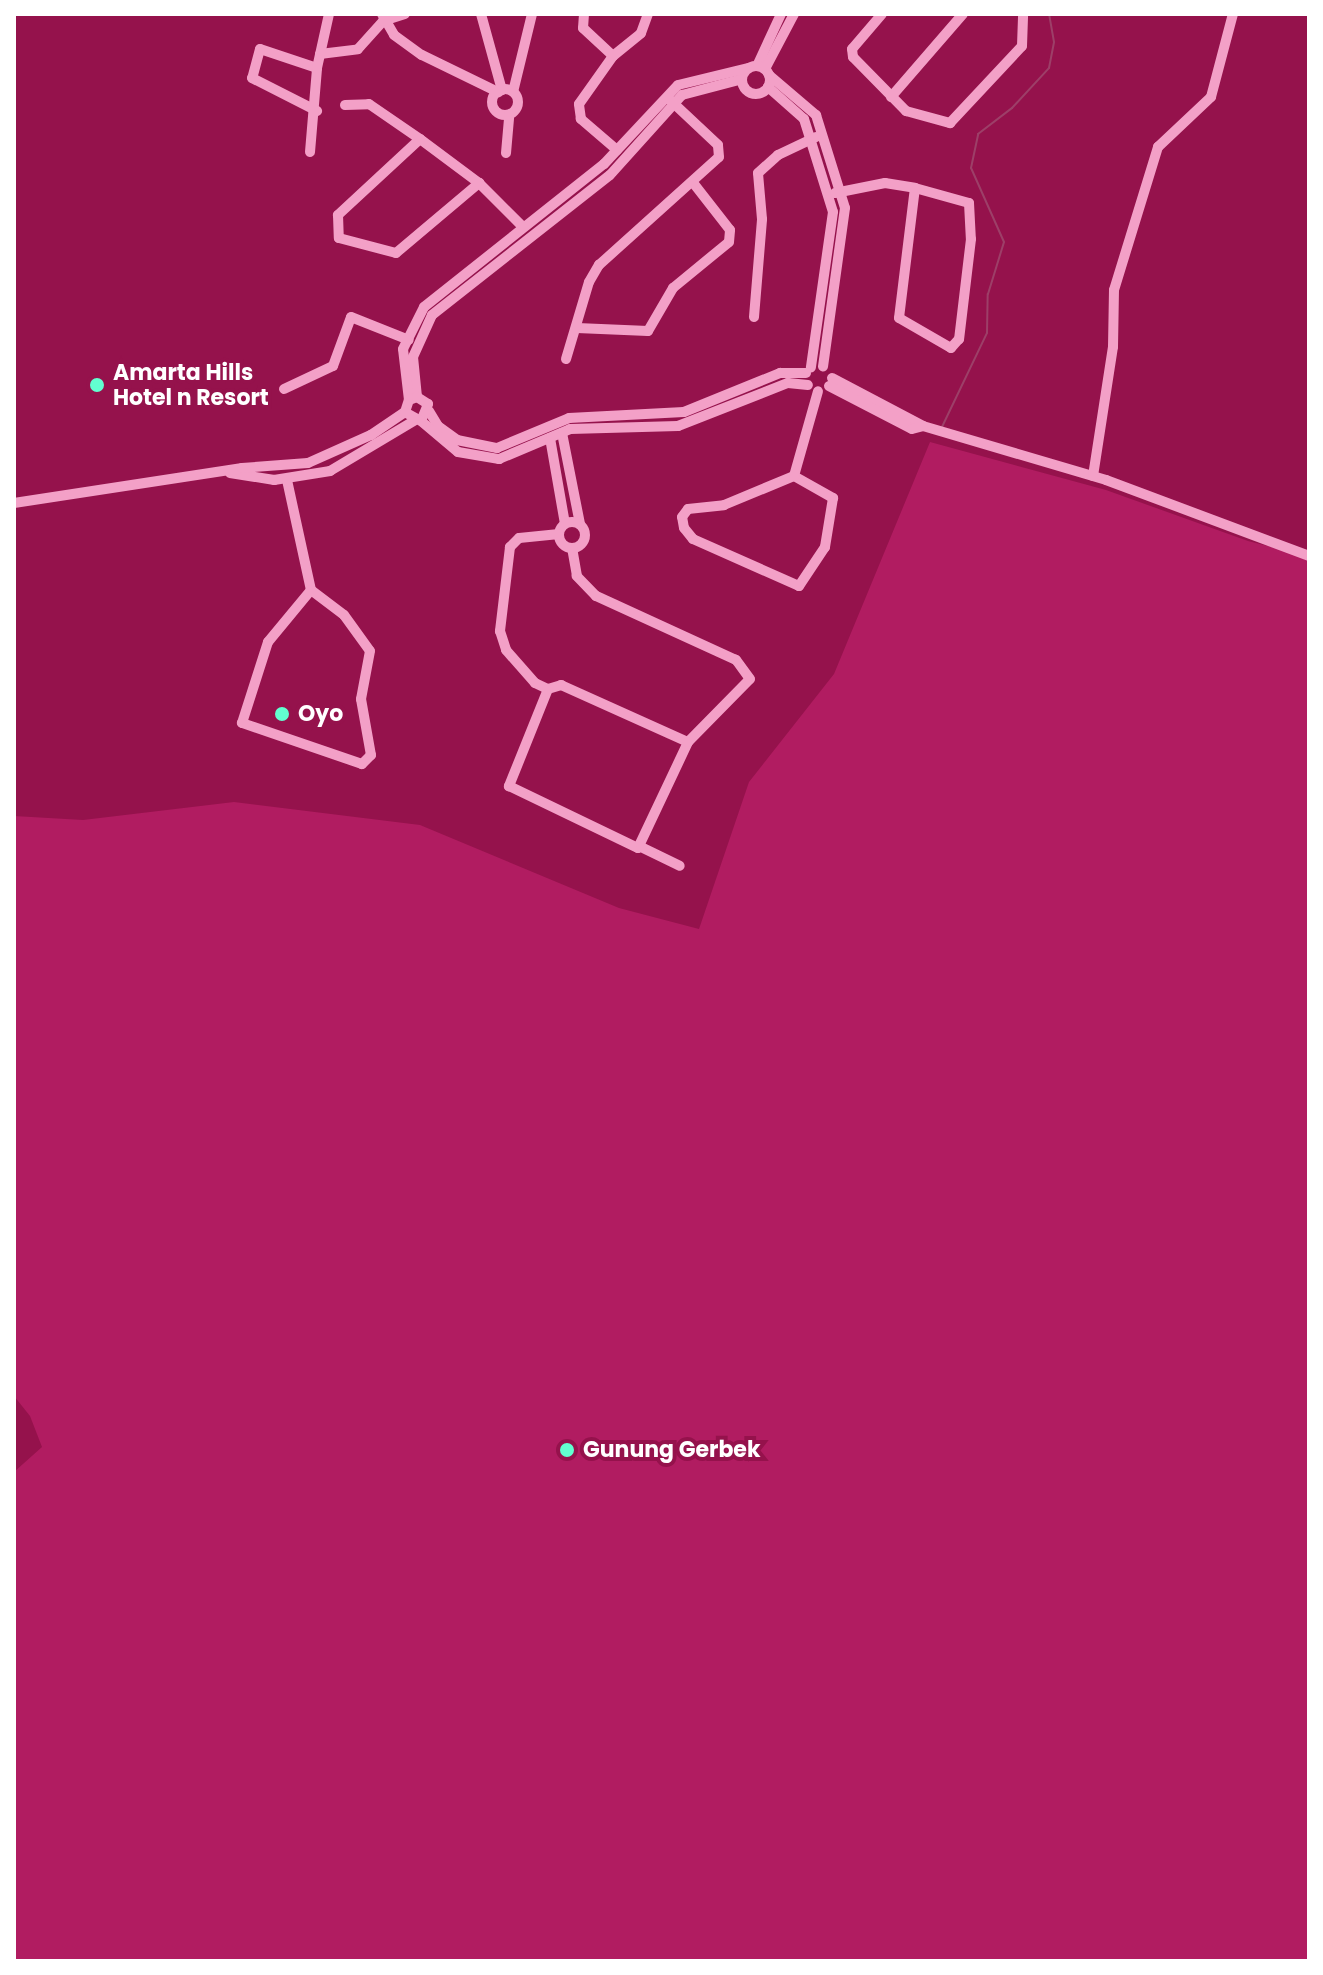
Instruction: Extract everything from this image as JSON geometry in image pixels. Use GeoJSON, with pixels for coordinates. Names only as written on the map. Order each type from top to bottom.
{"type":"FeatureCollection","features":[{"type":"Feature","properties":{"kind":"street"},"geometry":{"type":"LineString","coordinates":[[310,152],[317,111],[317,68],[329,14]]}},
{"type":"Feature","properties":{"kind":"street"},"geometry":{"type":"LineString","coordinates":[[320,54],[364,47],[383,17],[405,14]]}},
{"type":"Feature","properties":{"kind":"street"},"geometry":{"type":"LineString","coordinates":[[481,14],[504,91],[518,107],[509,115],[506,153]]}},
{"type":"Feature","properties":{"kind":"street"},"geometry":{"type":"LineString","coordinates":[[509,115],[493,106],[504,91],[532,14]]}},
{"type":"Feature","properties":{"kind":"street"},"geometry":{"type":"LineString","coordinates":[[584,14],[583,28],[613,56]]}},
{"type":"Feature","properties":{"kind":"street"},"geometry":{"type":"LineString","coordinates":[[617,150],[578,110],[581,98],[613,56],[641,33],[648,14]]}},
{"type":"Feature","properties":{"kind":"street"},"geometry":{"type":"LineString","coordinates":[[762,73],[781,14]]}},
{"type":"Feature","properties":{"kind":"street"},"geometry":{"type":"LineString","coordinates":[[742,79],[752,94],[794,14]]}},
{"type":"Feature","properties":{"kind":"street"},"geometry":{"type":"LineString","coordinates":[[882,14],[852,53],[891,97],[913,115],[955,121],[1022,46],[1023,14]]}},
{"type":"Feature","properties":{"kind":"street"},"geometry":{"type":"LineString","coordinates":[[891,97],[963,14]]}},
{"type":"Feature","properties":{"kind":"street"},"geometry":{"type":"LineString","coordinates":[[1098,477],[1113,347],[1114,290],[1158,147],[1211,97],[1233,14]]}},
{"type":"Feature","properties":{"kind":"street"},"geometry":{"type":"LineString","coordinates":[[383,17],[422,55],[504,91]]}},
{"type":"Feature","properties":{"kind":"street"},"geometry":{"type":"LineString","coordinates":[[317,68],[260,49],[252,78],[317,111]]}},
{"type":"Feature","properties":{"kind":"street"},"geometry":{"type":"LineString","coordinates":[[762,73],[696,88],[670,100],[617,150],[424,307],[405,339],[402,359],[413,398],[429,411],[438,426],[457,440],[508,452],[569,418],[684,412],[780,373],[818,378],[926,427],[1098,477],[1309,556]]}},
{"type":"Feature","properties":{"kind":"street"},"geometry":{"type":"LineString","coordinates":[[762,73],[800,112],[830,195],[833,227],[818,378]]}},
{"type":"Feature","properties":{"kind":"street"},"geometry":{"type":"LineString","coordinates":[[246,472],[287,480],[330,471],[361,448],[405,412],[413,398],[417,343],[432,315],[610,175],[688,80],[762,73],[807,103],[823,134],[842,191],[845,223],[818,378],[794,476]]}},
{"type":"Feature","properties":{"kind":"street"},"geometry":{"type":"LineString","coordinates":[[566,359],[589,282],[599,265],[716,162],[720,149],[670,100]]}},
{"type":"Feature","properties":{"kind":"street"},"geometry":{"type":"LineString","coordinates":[[345,105],[369,104],[479,183],[523,227]]}},
{"type":"Feature","properties":{"kind":"street"},"geometry":{"type":"LineString","coordinates":[[754,317],[762,219],[758,173],[778,155],[823,134]]}},
{"type":"Feature","properties":{"kind":"street"},"geometry":{"type":"LineString","coordinates":[[420,139],[338,215],[339,238],[396,253],[479,183]]}},
{"type":"Feature","properties":{"kind":"street"},"geometry":{"type":"LineString","coordinates":[[830,195],[885,183],[915,188],[969,203],[971,239],[959,339],[951,348],[905,326],[897,313],[915,188]]}},
{"type":"Feature","properties":{"kind":"street"},"geometry":{"type":"LineString","coordinates":[[577,328],[648,331],[673,288],[729,242],[730,230],[694,184]]}},
{"type":"Feature","properties":{"kind":"street"},"geometry":{"type":"LineString","coordinates":[[481,260],[488,270]]}},
{"type":"Feature","properties":{"kind":"street"},"geometry":{"type":"LineString","coordinates":[[284,389],[333,366],[351,317],[417,343]]}},
{"type":"Feature","properties":{"kind":"street"},"geometry":{"type":"LineString","coordinates":[[405,412],[458,452],[485,459],[589,425],[678,426],[788,383],[818,378]]}},
{"type":"Feature","properties":{"kind":"street"},"geometry":{"type":"LineString","coordinates":[[14,503],[308,463],[361,448],[417,421],[429,411]]}},
{"type":"Feature","properties":{"kind":"street"},"geometry":{"type":"LineString","coordinates":[[562,433],[585,539],[572,548]]}},
{"type":"Feature","properties":{"kind":"street"},"geometry":{"type":"LineString","coordinates":[[548,689],[519,670],[500,631],[512,543],[559,534],[565,524],[550,438]]}},
{"type":"Feature","properties":{"kind":"street"},"geometry":{"type":"LineString","coordinates":[[794,476],[833,498],[825,547],[799,586],[693,539],[684,528],[688,509],[724,505],[794,476]]}},
{"type":"Feature","properties":{"kind":"street"},"geometry":{"type":"LineString","coordinates":[[287,480],[311,590],[344,615],[370,651],[361,699],[371,755],[357,764],[251,730],[242,717],[262,655],[283,620],[311,590]]}},
{"type":"Feature","properties":{"kind":"street"},"geometry":{"type":"LineString","coordinates":[[565,524],[580,524]]}},
{"type":"Feature","properties":{"kind":"street"},"geometry":{"type":"LineString","coordinates":[[559,534],[572,548],[577,576],[596,596],[747,668],[746,684],[688,742],[641,847]]}},
{"type":"Feature","properties":{"kind":"street"},"geometry":{"type":"LineString","coordinates":[[548,689],[561,685],[688,742]]}},
{"type":"Feature","properties":{"kind":"street"},"geometry":{"type":"LineString","coordinates":[[548,689],[509,786],[680,866]]}},
{"type":"Feature","properties":{"kind":"shaded area"},"geometry":{"type":"Polygon","coordinates":[[[930,442],[1106,490],[1248,541],[1309,556],[1309,1961],[14,1961],[14,1472],[42,1447],[30,1416],[14,1396],[14,816],[83,820],[234,802],[420,825],[619,908],[699,929],[749,782],[834,674],[930,442]]]}},
{"type":"Feature","properties":{"kind":"waterway"},"geometry":{"type":"LineString","coordinates":[[941,429],[987,333],[988,294],[1004,242],[971,168],[978,134],[1012,108],[1049,68],[1054,42],[1049,14]]}},
{"type":"Feature","properties":{"kind":"place","name":"Amarta Hills Hotel n Resort"},"geometry":{"type":"Point","coordinates":[97,385]}},
{"type":"Feature","properties":{"kind":"place","name":"Oyo"},"geometry":{"type":"Point","coordinates":[282,714]}},
{"type":"Feature","properties":{"kind":"place","name":"Gunung Gerbek"},"geometry":{"type":"Point","coordinates":[567,1450]}}]}
